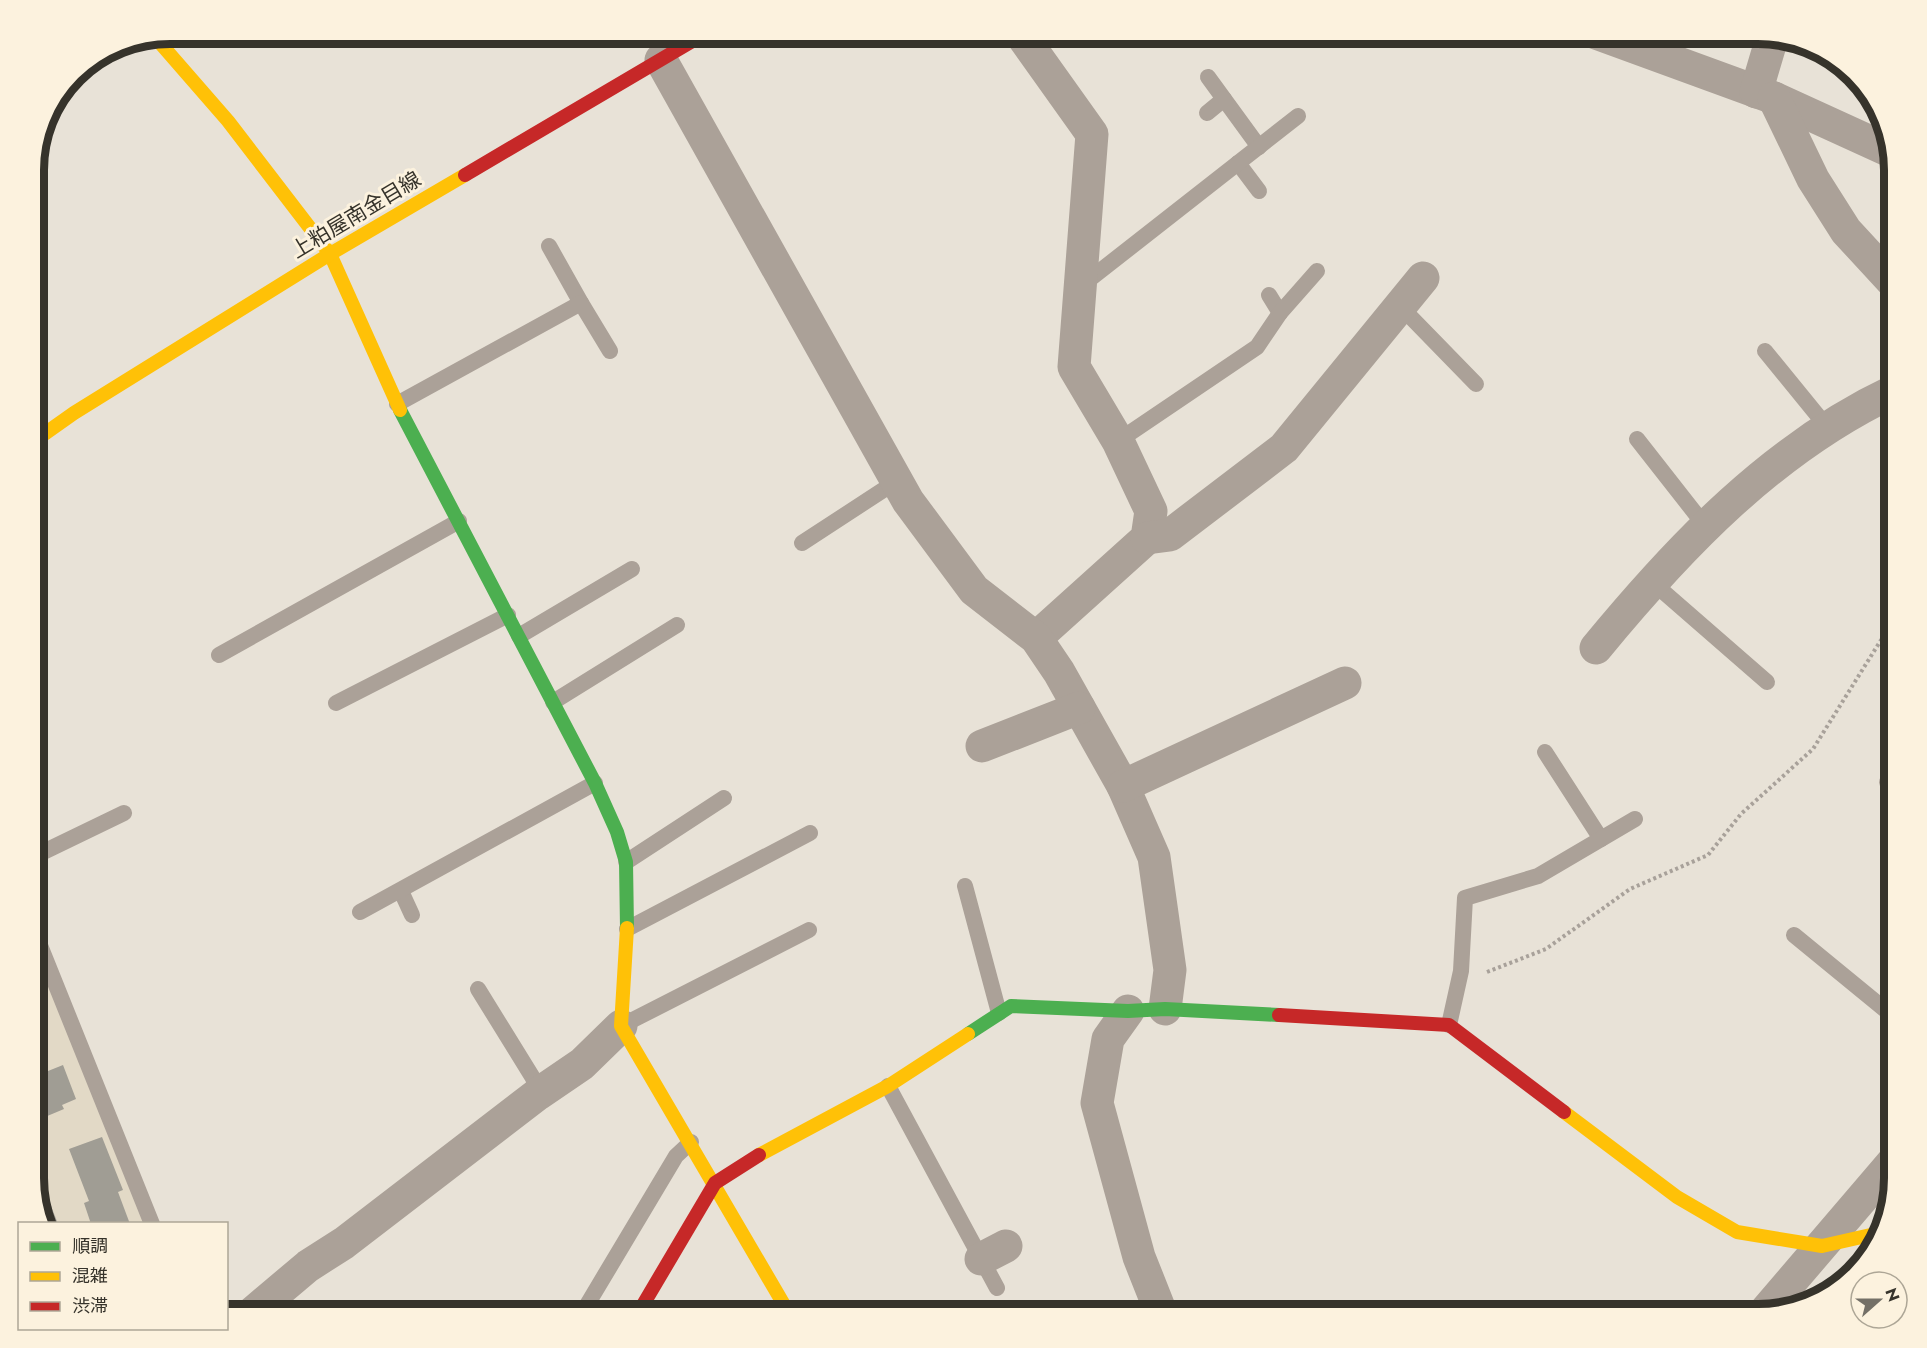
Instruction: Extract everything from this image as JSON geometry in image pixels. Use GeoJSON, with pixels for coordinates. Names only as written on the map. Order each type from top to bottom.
{"type":"FeatureCollection","features":[{"type":"Feature","properties":{"kind":"street"},"geometry":{"type":"LineString","coordinates":[[161,44],[228,121],[330,254],[397,404],[595,783],[617,832],[626,862],[627,929],[621,1026],[716,1183],[784,1304]]}},
{"type":"Feature","properties":{"kind":"street","name":"上粕屋南金目線"},"geometry":{"type":"LineString","coordinates":[[44,434],[74,413],[330,254],[688,44]]}},
{"type":"Feature","properties":{"kind":"street"},"geometry":{"type":"LineString","coordinates":[[1028,44],[1092,134],[1074,366],[1118,441],[1150,511],[1147,538]]}},
{"type":"Feature","properties":{"kind":"street"},"geometry":{"type":"LineString","coordinates":[[1626,44],[1765,95],[1881,147]]}},
{"type":"Feature","properties":{"kind":"street"},"geometry":{"type":"LineString","coordinates":[[1771,45],[1765,95],[1846,231],[1884,272]]}},
{"type":"Feature","properties":{"kind":"street"},"geometry":{"type":"LineString","coordinates":[[661,60],[908,501],[974,590],[1036,638],[1123,786],[1154,857],[1170,970],[1165,1009]]}},
{"type":"Feature","properties":{"kind":"street"},"geometry":{"type":"LineString","coordinates":[[1036,638],[1147,538],[1170,535],[1284,448],[1423,278]]}},
{"type":"Feature","properties":{"kind":"street"},"geometry":{"type":"LineString","coordinates":[[1596,648],[1651,581],[1706,527],[1792,450],[1827,427],[1884,396]]}},
{"type":"Feature","properties":{"kind":"street"},"geometry":{"type":"LineString","coordinates":[[1123,786],[1345,683]]}},
{"type":"Feature","properties":{"kind":"street"},"geometry":{"type":"LineString","coordinates":[[982,746],[1079,708]]}},
{"type":"Feature","properties":{"kind":"street"},"geometry":{"type":"LineString","coordinates":[[644,1304],[716,1183],[735,1168],[888,1086],[1011,1006],[1128,1011],[1165,1009],[1449,1025],[1677,1197],[1737,1232],[1822,1246],[1869,1235]]}},
{"type":"Feature","properties":{"kind":"street"},"geometry":{"type":"LineString","coordinates":[[1128,1011],[1108,1039],[1097,1103],[1139,1257],[1158,1304]]}},
{"type":"Feature","properties":{"kind":"street"},"geometry":{"type":"LineString","coordinates":[[263,1304],[308,1266],[344,1243],[538,1094],[582,1064],[621,1026]]}},
{"type":"Feature","properties":{"kind":"street"},"geometry":{"type":"LineString","coordinates":[[1772,1303],[1884,1173]]}},
{"type":"Feature","properties":{"kind":"lane"},"geometry":{"type":"LineString","coordinates":[[1208,77],[1258,147]]}},
{"type":"Feature","properties":{"kind":"lane"},"geometry":{"type":"LineString","coordinates":[[1207,113],[1224,99]]}},
{"type":"Feature","properties":{"kind":"lane"},"geometry":{"type":"LineString","coordinates":[[1080,286],[1298,116]]}},
{"type":"Feature","properties":{"kind":"lane"},"geometry":{"type":"LineString","coordinates":[[1238,163],[1259,191]]}},
{"type":"Feature","properties":{"kind":"lane"},"geometry":{"type":"LineString","coordinates":[[549,246],[610,351]]}},
{"type":"Feature","properties":{"kind":"lane"},"geometry":{"type":"LineString","coordinates":[[1118,441],[1257,347],[1280,313],[1317,271]]}},
{"type":"Feature","properties":{"kind":"lane"},"geometry":{"type":"LineString","coordinates":[[1269,295],[1280,313]]}},
{"type":"Feature","properties":{"kind":"lane"},"geometry":{"type":"LineString","coordinates":[[397,404],[581,303]]}},
{"type":"Feature","properties":{"kind":"lane"},"geometry":{"type":"LineString","coordinates":[[1400,306],[1476,384]]}},
{"type":"Feature","properties":{"kind":"lane"},"geometry":{"type":"LineString","coordinates":[[1765,351],[1827,427]]}},
{"type":"Feature","properties":{"kind":"lane"},"geometry":{"type":"LineString","coordinates":[[1637,439],[1706,527]]}},
{"type":"Feature","properties":{"kind":"lane"},"geometry":{"type":"LineString","coordinates":[[802,543],[897,481]]}},
{"type":"Feature","properties":{"kind":"lane"},"geometry":{"type":"LineString","coordinates":[[219,655],[459,521]]}},
{"type":"Feature","properties":{"kind":"lane"},"geometry":{"type":"LineString","coordinates":[[519,636],[632,569]]}},
{"type":"Feature","properties":{"kind":"lane"},"geometry":{"type":"LineString","coordinates":[[1651,581],[1767,682]]}},
{"type":"Feature","properties":{"kind":"lane"},"geometry":{"type":"LineString","coordinates":[[336,703],[508,615]]}},
{"type":"Feature","properties":{"kind":"lane"},"geometry":{"type":"LineString","coordinates":[[553,702],[677,625]]}},
{"type":"Feature","properties":{"kind":"lane"},"geometry":{"type":"LineString","coordinates":[[1545,752],[1601,839]]}},
{"type":"Feature","properties":{"kind":"lane"},"geometry":{"type":"LineString","coordinates":[[360,912],[595,783]]}},
{"type":"Feature","properties":{"kind":"lane"},"geometry":{"type":"LineString","coordinates":[[626,862],[724,798]]}},
{"type":"Feature","properties":{"kind":"lane"},"geometry":{"type":"LineString","coordinates":[[44,852],[124,813]]}},
{"type":"Feature","properties":{"kind":"lane"},"geometry":{"type":"LineString","coordinates":[[1449,1025],[1458,984],[1465,898],[1538,876],[1635,819]]}},
{"type":"Feature","properties":{"kind":"lane"},"geometry":{"type":"LineString","coordinates":[[627,929],[810,833]]}},
{"type":"Feature","properties":{"kind":"lane"},"geometry":{"type":"LineString","coordinates":[[965,886],[999,1013]]}},
{"type":"Feature","properties":{"kind":"lane"},"geometry":{"type":"LineString","coordinates":[[401,891],[412,915]]}},
{"type":"Feature","properties":{"kind":"lane"},"geometry":{"type":"LineString","coordinates":[[621,1026],[809,930]]}},
{"type":"Feature","properties":{"kind":"lane"},"geometry":{"type":"LineString","coordinates":[[1794,934],[1884,1009]]}},
{"type":"Feature","properties":{"kind":"lane"},"geometry":{"type":"LineString","coordinates":[[44,955],[151,1222]]}},
{"type":"Feature","properties":{"kind":"lane"},"geometry":{"type":"LineString","coordinates":[[478,989],[533,1078],[538,1094]]}},
{"type":"Feature","properties":{"kind":"lane"},"geometry":{"type":"LineString","coordinates":[[888,1086],[993,1252],[997,1288]]}},
{"type":"Feature","properties":{"kind":"lane"},"geometry":{"type":"LineString","coordinates":[[588,1304],[676,1156],[691,1142]]}},
{"type":"Feature","properties":{"kind":"path"},"geometry":{"type":"LineString","coordinates":[[1458,984],[1546,950],[1630,888],[1708,855],[1741,814],[1813,749],[1881,640],[1884,639]]}},
{"type":"Feature","properties":{"kind":"shaded area"},"geometry":{"type":"Polygon","coordinates":[[[44,971],[145,1222],[51,1222],[44,1187],[44,971]]]}},
{"type":"Feature","properties":{"kind":"building"},"geometry":{"type":"Polygon","coordinates":[[[63,1065],[76,1099],[62,1105],[64,1109],[44,1117],[44,1073],[63,1065]]]}},
{"type":"Feature","properties":{"kind":"building"},"geometry":{"type":"Polygon","coordinates":[[[102,1137],[123,1190],[118,1192],[129,1222],[90,1222],[84,1203],[89,1201],[69,1149],[102,1137]]]}},
{"type":"Feature","properties":{"kind":"building"},"geometry":{"type":"Polygon","coordinates":[[[44,1188],[57,1222],[51,1222],[44,1188]]]}},
{"type":"Feature","properties":{"kind":"traffic: fast"},"geometry":{"type":"LineString","coordinates":[[400,410],[595,783],[617,832],[626,862],[627,928]]}},
{"type":"Feature","properties":{"kind":"traffic: fast"},"geometry":{"type":"LineString","coordinates":[[968,1034],[1011,1006],[1128,1011],[1165,1009],[1279,1015]]}},
{"type":"Feature","properties":{"kind":"traffic: slow"},"geometry":{"type":"LineString","coordinates":[[161,44],[228,121],[330,254],[400,410]]}},
{"type":"Feature","properties":{"kind":"traffic: slow"},"geometry":{"type":"LineString","coordinates":[[44,434],[74,413],[330,254],[465,175]]}},
{"type":"Feature","properties":{"kind":"traffic: slow"},"geometry":{"type":"LineString","coordinates":[[627,928],[621,1026],[784,1304]]}},
{"type":"Feature","properties":{"kind":"traffic: slow"},"geometry":{"type":"LineString","coordinates":[[759,1155],[888,1086],[968,1034]]}},
{"type":"Feature","properties":{"kind":"traffic: slow"},"geometry":{"type":"LineString","coordinates":[[1564,1112],[1677,1197],[1737,1232],[1822,1246],[1869,1235]]}},
{"type":"Feature","properties":{"kind":"traffic: jam"},"geometry":{"type":"LineString","coordinates":[[465,175],[687,44]]}},
{"type":"Feature","properties":{"kind":"traffic: jam"},"geometry":{"type":"LineString","coordinates":[[1279,1015],[1449,1025],[1564,1112]]}},
{"type":"Feature","properties":{"kind":"traffic: jam"},"geometry":{"type":"LineString","coordinates":[[644,1304],[715,1183],[759,1155]]}}]}
